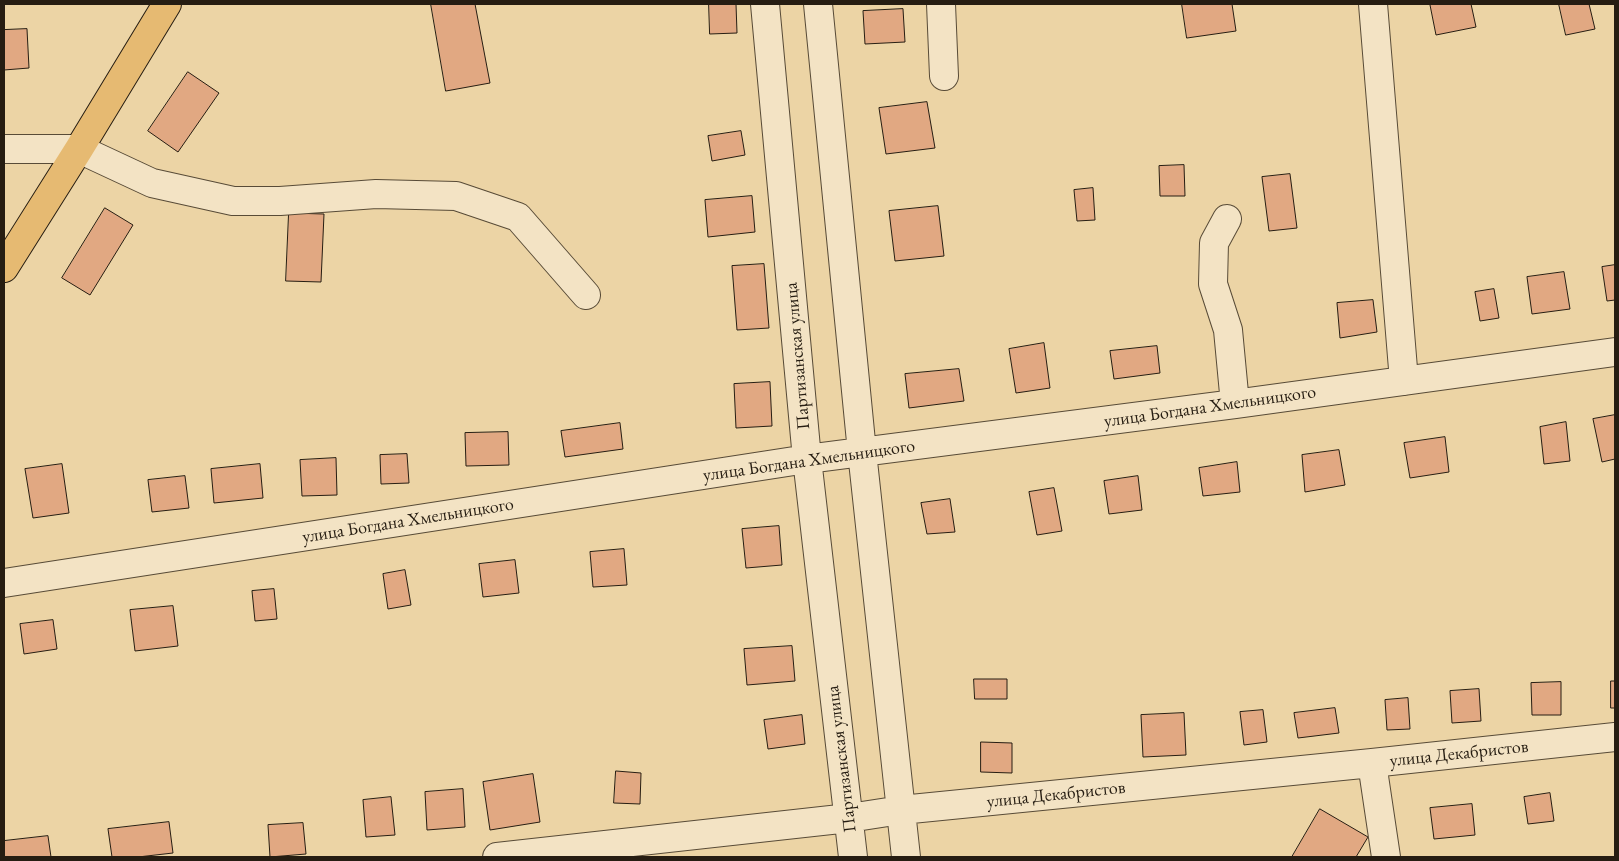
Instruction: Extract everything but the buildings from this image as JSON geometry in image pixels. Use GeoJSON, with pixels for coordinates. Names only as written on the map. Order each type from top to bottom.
{"type":"FeatureCollection","features":[{"type":"Feature","properties":{"kind":"main road"},"geometry":{"type":"LineString","coordinates":[[4,268],[167,4]]}},
{"type":"Feature","properties":{"kind":"street","name":"Партизанская улица"},"geometry":{"type":"LineString","coordinates":[[765,4],[807,459],[853,857]]}},
{"type":"Feature","properties":{"kind":"street"},"geometry":{"type":"LineString","coordinates":[[818,4],[862,452],[906,857]]}},
{"type":"Feature","properties":{"kind":"street"},"geometry":{"type":"LineString","coordinates":[[941,4],[944,76]]}},
{"type":"Feature","properties":{"kind":"street"},"geometry":{"type":"LineString","coordinates":[[1373,4],[1404,381]]}},
{"type":"Feature","properties":{"kind":"street"},"geometry":{"type":"LineString","coordinates":[[4,149],[79,149],[152,183],[233,201],[280,201],[376,194],[456,196],[518,217],[586,295]]}},
{"type":"Feature","properties":{"kind":"street"},"geometry":{"type":"LineString","coordinates":[[1227,219],[1214,243],[1213,284],[1228,330],[1235,404]]}},
{"type":"Feature","properties":{"kind":"street","name":"улица Богдана Хмельницкого"},"geometry":{"type":"LineString","coordinates":[[4,583],[807,459],[1235,404],[1615,352]]}},
{"type":"Feature","properties":{"kind":"street","name":"улица Декабристов"},"geometry":{"type":"LineString","coordinates":[[497,857],[674,847],[901,810],[1615,737]]}},
{"type":"Feature","properties":{"kind":"street"},"geometry":{"type":"LineString","coordinates":[[1372,763],[1386,857]]}}]}
